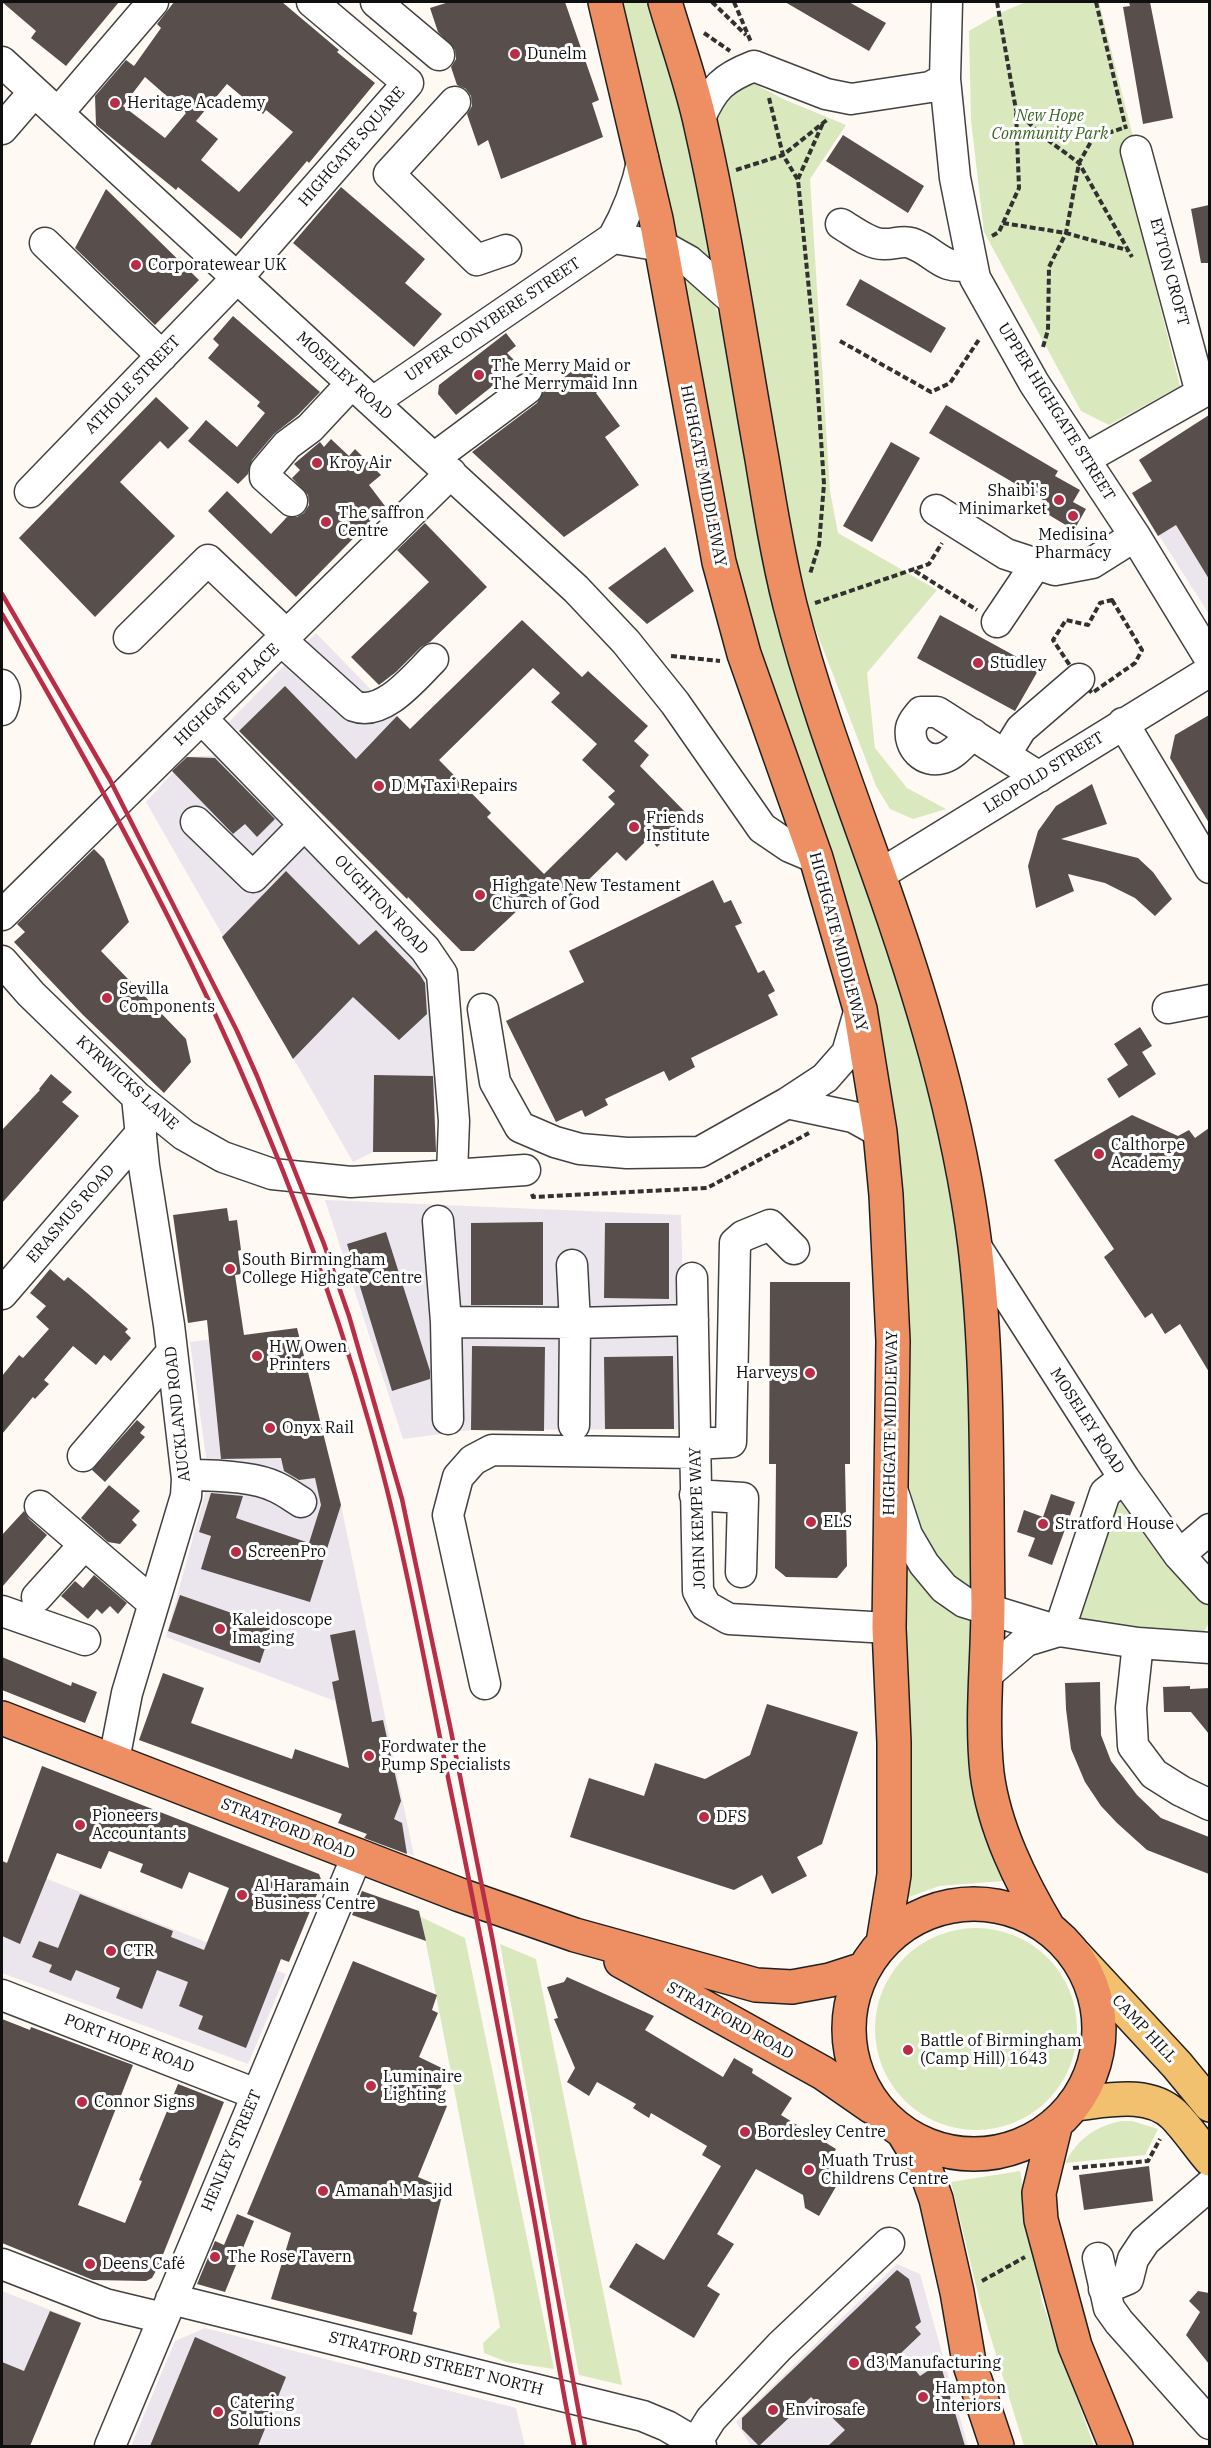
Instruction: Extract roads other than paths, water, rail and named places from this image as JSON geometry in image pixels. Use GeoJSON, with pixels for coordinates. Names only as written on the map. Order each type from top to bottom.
{"type":"FeatureCollection","features":[{"type":"Feature","properties":{"kind":"highway","name":"HIGHGATE MIDDLEWAY"},"geometry":{"type":"LineString","coordinates":[[605,2],[662,246],[719,562],[744,654],[816,858],[860,1010],[880,1132],[886,1195],[893,1341],[889,1628],[894,1742],[894,1875],[883,1943]]}},
{"type":"Feature","properties":{"kind":"highway"},"geometry":{"type":"LineString","coordinates":[[665,2],[700,118],[775,534],[790,605],[831,744],[879,875],[914,982],[953,1122],[975,1245],[987,1408],[988,1609],[985,1676],[988,1777],[1006,1846],[1049,1929],[1075,1955],[1087,1975],[1095,1996],[1099,2030],[1094,2063],[1086,2085],[1065,2114],[1039,2193],[1041,2220],[1075,2346],[1116,2446]]}},
{"type":"Feature","properties":{"kind":"highway","name":"STRATFORD ROAD"},"geometry":{"type":"LineString","coordinates":[[2,1718],[357,1856],[575,1935],[756,1985],[792,1987],[830,1980],[864,1969]]}},
{"type":"Feature","properties":{"kind":"highway"},"geometry":{"type":"LineString","coordinates":[[996,2446],[969,2362],[957,2292],[936,2199],[925,2168],[860,2082],[849,2044],[851,2006],[864,1969],[883,1943],[912,1920],[946,1907],[982,1904],[1017,1911],[1049,1929]]}},
{"type":"Feature","properties":{"kind":"highway","name":"STRATFORD ROAD"},"geometry":{"type":"LineString","coordinates":[[575,1935],[823,2073],[892,2123],[932,2147],[965,2154],[998,2152],[1029,2141],[1065,2114]]}},
{"type":"Feature","properties":{"kind":"main road","name":"CAMP HILL"},"geometry":{"type":"LineString","coordinates":[[1075,1955],[1177,2065],[1209,2105]]}},
{"type":"Feature","properties":{"kind":"main road"},"geometry":{"type":"LineString","coordinates":[[1065,2114],[1137,2098],[1160,2105],[1173,2115],[1209,2159]]}},
{"type":"Feature","properties":{"kind":"street"},"geometry":{"type":"LineString","coordinates":[[58,113],[153,2]]}},
{"type":"Feature","properties":{"kind":"street","name":"HIGHGATE SQUARE"},"geometry":{"type":"LineString","coordinates":[[237,278],[408,83],[312,2]]}},
{"type":"Feature","properties":{"kind":"street"},"geometry":{"type":"LineString","coordinates":[[376,2],[439,55]]}},
{"type":"Feature","properties":{"kind":"street","name":"UPPER HIGHGATE STREET"},"geometry":{"type":"LineString","coordinates":[[947,2],[945,79],[954,178],[975,278],[1034,383],[1135,536],[1209,659]]}},
{"type":"Feature","properties":{"kind":"street"},"geometry":{"type":"LineString","coordinates":[[700,118],[711,93],[755,58],[826,94],[851,99],[930,87],[945,79]]}},
{"type":"Feature","properties":{"kind":"street","name":"MOSELEY ROAD"},"geometry":{"type":"LineString","coordinates":[[2,62],[576,589],[626,642],[675,703],[762,828],[790,847],[816,858]]}},
{"type":"Feature","properties":{"kind":"street"},"geometry":{"type":"LineString","coordinates":[[2,129],[34,92]]}},
{"type":"Feature","properties":{"kind":"street"},"geometry":{"type":"LineString","coordinates":[[455,102],[389,174],[477,260],[506,250]]}},
{"type":"Feature","properties":{"kind":"street","name":"EYTON CROFT"},"geometry":{"type":"LineString","coordinates":[[1130,139],[1205,390]]}},
{"type":"Feature","properties":{"kind":"street","name":"UPPER CONYBERE STREET"},"geometry":{"type":"LineString","coordinates":[[292,501],[265,477],[265,471],[286,445],[362,393],[613,238],[633,201],[643,158]]}},
{"type":"Feature","properties":{"kind":"street"},"geometry":{"type":"LineString","coordinates":[[841,225],[880,244],[905,242],[913,244],[950,266],[961,266],[970,256]]}},
{"type":"Feature","properties":{"kind":"street"},"geometry":{"type":"LineString","coordinates":[[613,238],[662,246],[689,261],[733,300]]}},
{"type":"Feature","properties":{"kind":"street"},"geometry":{"type":"LineString","coordinates":[[613,238],[652,270],[669,294]]}},
{"type":"Feature","properties":{"kind":"street"},"geometry":{"type":"LineString","coordinates":[[45,243],[162,356]]}},
{"type":"Feature","properties":{"kind":"street","name":"ATHOLE STREET"},"geometry":{"type":"LineString","coordinates":[[30,492],[237,278]]}},
{"type":"Feature","properties":{"kind":"street","name":"HIGHGATE PLACE"},"geometry":{"type":"LineString","coordinates":[[2,915],[285,638],[443,466],[527,389]]}},
{"type":"Feature","properties":{"kind":"street"},"geometry":{"type":"LineString","coordinates":[[1085,459],[1205,390]]}},
{"type":"Feature","properties":{"kind":"street"},"geometry":{"type":"LineString","coordinates":[[945,516],[1006,554],[1055,570],[1092,563],[1135,536]]}},
{"type":"Feature","properties":{"kind":"street"},"geometry":{"type":"LineString","coordinates":[[129,638],[208,560],[354,706],[362,709],[375,706],[396,696],[433,659]]}},
{"type":"Feature","properties":{"kind":"street"},"geometry":{"type":"LineString","coordinates":[[997,622],[1036,564]]}},
{"type":"Feature","properties":{"kind":"street","name":"LEOPOLD STREET"},"geometry":{"type":"LineString","coordinates":[[879,875],[1209,671]]}},
{"type":"Feature","properties":{"kind":"street"},"geometry":{"type":"LineString","coordinates":[[1005,755],[1021,729],[1079,679]]}},
{"type":"Feature","properties":{"kind":"street"},"geometry":{"type":"LineString","coordinates":[[2,685],[5,703],[2,710]]}},
{"type":"Feature","properties":{"kind":"street","name":"OUGHTON ROAD"},"geometry":{"type":"LineString","coordinates":[[203,720],[425,949],[441,974],[454,1121],[452,1174]]}},
{"type":"Feature","properties":{"kind":"street"},"geometry":{"type":"LineString","coordinates":[[1123,723],[1209,868]]}},
{"type":"Feature","properties":{"kind":"street"},"geometry":{"type":"LineString","coordinates":[[973,734],[1039,777]]}},
{"type":"Feature","properties":{"kind":"street"},"geometry":{"type":"LineString","coordinates":[[196,822],[253,877],[304,825]]}},
{"type":"Feature","properties":{"kind":"street","name":"KYRWICKS LANE"},"geometry":{"type":"LineString","coordinates":[[2,961],[31,994],[137,1097],[184,1135],[223,1157],[272,1174],[351,1182],[525,1170]]}},
{"type":"Feature","properties":{"kind":"street"},"geometry":{"type":"LineString","coordinates":[[1168,1008],[1209,999]]}},
{"type":"Feature","properties":{"kind":"street"},"geometry":{"type":"LineString","coordinates":[[483,1009],[495,1082],[520,1127],[555,1142],[580,1149],[627,1153],[700,1152],[787,1103],[825,1078],[847,1053],[860,1010]]}},
{"type":"Feature","properties":{"kind":"street","name":"AUCKLAND ROAD"},"geometry":{"type":"LineString","coordinates":[[114,1760],[127,1693],[186,1496],[187,1475],[137,1097]]}},
{"type":"Feature","properties":{"kind":"street"},"geometry":{"type":"LineString","coordinates":[[787,1103],[853,1117],[880,1132]]}},
{"type":"Feature","properties":{"kind":"street","name":"ERASMUS ROAD"},"geometry":{"type":"LineString","coordinates":[[2,1294],[141,1134]]}},
{"type":"Feature","properties":{"kind":"street"},"geometry":{"type":"LineString","coordinates":[[438,1221],[446,1322],[448,1419]]}},
{"type":"Feature","properties":{"kind":"street"},"geometry":{"type":"LineString","coordinates":[[485,1684],[448,1515],[458,1476],[473,1460],[492,1450],[695,1448],[731,1442],[734,1246],[737,1239],[770,1225],[794,1249]]}},
{"type":"Feature","properties":{"kind":"street","name":"MOSELEY ROAD"},"geometry":{"type":"LineString","coordinates":[[975,1245],[1124,1478],[1179,1555],[1209,1589]]}},
{"type":"Feature","properties":{"kind":"street"},"geometry":{"type":"LineString","coordinates":[[572,1265],[575,1323],[574,1425]]}},
{"type":"Feature","properties":{"kind":"street"},"geometry":{"type":"LineString","coordinates":[[446,1322],[575,1323],[693,1298],[734,1296]]}},
{"type":"Feature","properties":{"kind":"street","name":"JOHN KEMPE WAY"},"geometry":{"type":"LineString","coordinates":[[693,1298],[698,1592],[706,1606],[729,1619],[889,1628]]}},
{"type":"Feature","properties":{"kind":"street"},"geometry":{"type":"LineString","coordinates":[[83,1456],[172,1352]]}},
{"type":"Feature","properties":{"kind":"street"},"geometry":{"type":"LineString","coordinates":[[187,1475],[217,1475],[265,1483],[275,1486],[301,1502]]}},
{"type":"Feature","properties":{"kind":"street"},"geometry":{"type":"LineString","coordinates":[[1059,1631],[1105,1493],[1124,1478]]}},
{"type":"Feature","properties":{"kind":"street"},"geometry":{"type":"LineString","coordinates":[[891,1485],[907,1535],[924,1564],[944,1588],[964,1602],[1059,1631],[1138,1643],[1209,1648]]}},
{"type":"Feature","properties":{"kind":"street"},"geometry":{"type":"LineString","coordinates":[[695,1495],[743,1497],[741,1572]]}},
{"type":"Feature","properties":{"kind":"street"},"geometry":{"type":"LineString","coordinates":[[40,1506],[153,1603]]}},
{"type":"Feature","properties":{"kind":"street"},"geometry":{"type":"LineString","coordinates":[[1179,1555],[1209,1529]]}},
{"type":"Feature","properties":{"kind":"street"},"geometry":{"type":"LineString","coordinates":[[37,1597],[84,1545]]}},
{"type":"Feature","properties":{"kind":"street"},"geometry":{"type":"LineString","coordinates":[[2,1611],[85,1640]]}},
{"type":"Feature","properties":{"kind":"street"},"geometry":{"type":"LineString","coordinates":[[985,1676],[1026,1641],[1059,1631]]}},
{"type":"Feature","properties":{"kind":"street"},"geometry":{"type":"LineString","coordinates":[[1138,1643],[1131,1707],[1133,1746],[1154,1774],[1209,1805]]}},
{"type":"Feature","properties":{"kind":"street","name":"HENLEY STREET"},"geometry":{"type":"LineString","coordinates":[[110,2446],[357,1856]]}},
{"type":"Feature","properties":{"kind":"street","name":"PORT HOPE ROAD"},"geometry":{"type":"LineString","coordinates":[[2,1995],[256,2094]]}},
{"type":"Feature","properties":{"kind":"street"},"geometry":{"type":"LineString","coordinates":[[1209,2185],[1145,2241],[1116,2284],[1109,2308],[1209,2424]]}},
{"type":"Feature","properties":{"kind":"street","name":"STRATFORD STREET NORTH"},"geometry":{"type":"LineString","coordinates":[[2,2264],[105,2304],[167,2308],[643,2416],[667,2426],[698,2445],[711,2419],[780,2346],[889,2243]]}},
{"type":"Feature","properties":{"kind":"street"},"geometry":{"type":"LineString","coordinates":[[1098,2258],[1116,2284]]}},
{"type":"Feature","properties":{"kind":"railway"},"geometry":{"type":"LineString","coordinates":[[2,594],[110,780],[237,1031],[324,1244],[349,1316],[402,1499],[451,1731],[493,1942],[585,2446]]}},
{"type":"Feature","properties":{"kind":"railway"},"geometry":{"type":"LineString","coordinates":[[2,614],[112,808],[212,1008],[258,1110],[300,1214],[337,1319],[382,1471],[413,1606],[502,2050],[574,2446]]}},
{"type":"Feature","properties":{"kind":"place","name":"Dunelm"},"geometry":{"type":"Point","coordinates":[515,54]}},
{"type":"Feature","properties":{"kind":"place","name":"Heritage Academy"},"geometry":{"type":"Point","coordinates":[115,103]}},
{"type":"Feature","properties":{"kind":"place","name":"Corporatewear UK"},"geometry":{"type":"Point","coordinates":[136,265]}},
{"type":"Feature","properties":{"kind":"place","name":"The Merry Maid or The Merrymaid Inn"},"geometry":{"type":"Point","coordinates":[479,375]}},
{"type":"Feature","properties":{"kind":"place","name":"Kroy Air"},"geometry":{"type":"Point","coordinates":[317,463]}},
{"type":"Feature","properties":{"kind":"place","name":"Shaibi's Minimarket"},"geometry":{"type":"Point","coordinates":[1059,500]}},
{"type":"Feature","properties":{"kind":"place","name":"Medisina Pharmacy"},"geometry":{"type":"Point","coordinates":[1073,516]}},
{"type":"Feature","properties":{"kind":"place","name":"The saffron Centre"},"geometry":{"type":"Point","coordinates":[326,522]}},
{"type":"Feature","properties":{"kind":"place","name":"Studley"},"geometry":{"type":"Point","coordinates":[978,663]}},
{"type":"Feature","properties":{"kind":"place","name":"D M Taxi Repairs"},"geometry":{"type":"Point","coordinates":[379,786]}},
{"type":"Feature","properties":{"kind":"place","name":"Friends Institute"},"geometry":{"type":"Point","coordinates":[634,827]}},
{"type":"Feature","properties":{"kind":"place","name":"Highgate New Testament Church of God"},"geometry":{"type":"Point","coordinates":[480,895]}},
{"type":"Feature","properties":{"kind":"place","name":"Sevilla Components"},"geometry":{"type":"Point","coordinates":[107,998]}},
{"type":"Feature","properties":{"kind":"place","name":"Calthorpe Academy"},"geometry":{"type":"Point","coordinates":[1099,1154]}},
{"type":"Feature","properties":{"kind":"place","name":"South Birmingham College Highgate Centre"},"geometry":{"type":"Point","coordinates":[230,1269]}},
{"type":"Feature","properties":{"kind":"place","name":"H W Owen Printers"},"geometry":{"type":"Point","coordinates":[257,1356]}},
{"type":"Feature","properties":{"kind":"place","name":"Harveys"},"geometry":{"type":"Point","coordinates":[810,1373]}},
{"type":"Feature","properties":{"kind":"place","name":"Onyx Rail"},"geometry":{"type":"Point","coordinates":[270,1428]}},
{"type":"Feature","properties":{"kind":"place","name":"ELS"},"geometry":{"type":"Point","coordinates":[811,1522]}},
{"type":"Feature","properties":{"kind":"place","name":"Stratford House"},"geometry":{"type":"Point","coordinates":[1043,1524]}},
{"type":"Feature","properties":{"kind":"place","name":"ScreenPro"},"geometry":{"type":"Point","coordinates":[236,1552]}},
{"type":"Feature","properties":{"kind":"place","name":"Kaleidoscope Imaging"},"geometry":{"type":"Point","coordinates":[220,1629]}},
{"type":"Feature","properties":{"kind":"place","name":"Fordwater the Pump Specialists"},"geometry":{"type":"Point","coordinates":[369,1756]}},
{"type":"Feature","properties":{"kind":"place","name":"DFS"},"geometry":{"type":"Point","coordinates":[704,1817]}},
{"type":"Feature","properties":{"kind":"place","name":"Pioneers Accountants"},"geometry":{"type":"Point","coordinates":[80,1825]}},
{"type":"Feature","properties":{"kind":"place","name":"Al Haramain Business Centre"},"geometry":{"type":"Point","coordinates":[242,1895]}},
{"type":"Feature","properties":{"kind":"place","name":"CTR"},"geometry":{"type":"Point","coordinates":[111,1951]}},
{"type":"Feature","properties":{"kind":"place","name":"Battle of Birmingham (Camp Hill) 1643"},"geometry":{"type":"Point","coordinates":[908,2050]}},
{"type":"Feature","properties":{"kind":"place","name":"Luminaire Lighting"},"geometry":{"type":"Point","coordinates":[371,2086]}},
{"type":"Feature","properties":{"kind":"place","name":"Connor Signs"},"geometry":{"type":"Point","coordinates":[82,2102]}},
{"type":"Feature","properties":{"kind":"place","name":"Bordesley Centre"},"geometry":{"type":"Point","coordinates":[745,2132]}},
{"type":"Feature","properties":{"kind":"place","name":"Muath Trust Childrens Centre"},"geometry":{"type":"Point","coordinates":[809,2170]}},
{"type":"Feature","properties":{"kind":"place","name":"Amanah Masjid"},"geometry":{"type":"Point","coordinates":[323,2191]}},
{"type":"Feature","properties":{"kind":"place","name":"The Rose Tavern"},"geometry":{"type":"Point","coordinates":[215,2257]}},
{"type":"Feature","properties":{"kind":"place","name":"Deens Café"},"geometry":{"type":"Point","coordinates":[90,2264]}},
{"type":"Feature","properties":{"kind":"place","name":"d3 Manufacturing"},"geometry":{"type":"Point","coordinates":[854,2363]}},
{"type":"Feature","properties":{"kind":"place","name":"Hampton Interiors"},"geometry":{"type":"Point","coordinates":[923,2397]}},
{"type":"Feature","properties":{"kind":"place","name":"Envirosafe"},"geometry":{"type":"Point","coordinates":[773,2410]}},
{"type":"Feature","properties":{"kind":"place","name":"Catering Solutions"},"geometry":{"type":"Point","coordinates":[218,2412]}},
{"type":"Feature","properties":{"kind":"park label","name":"New Hope Community Park"},"geometry":{"type":"Point","coordinates":[1050,125]}}]}
